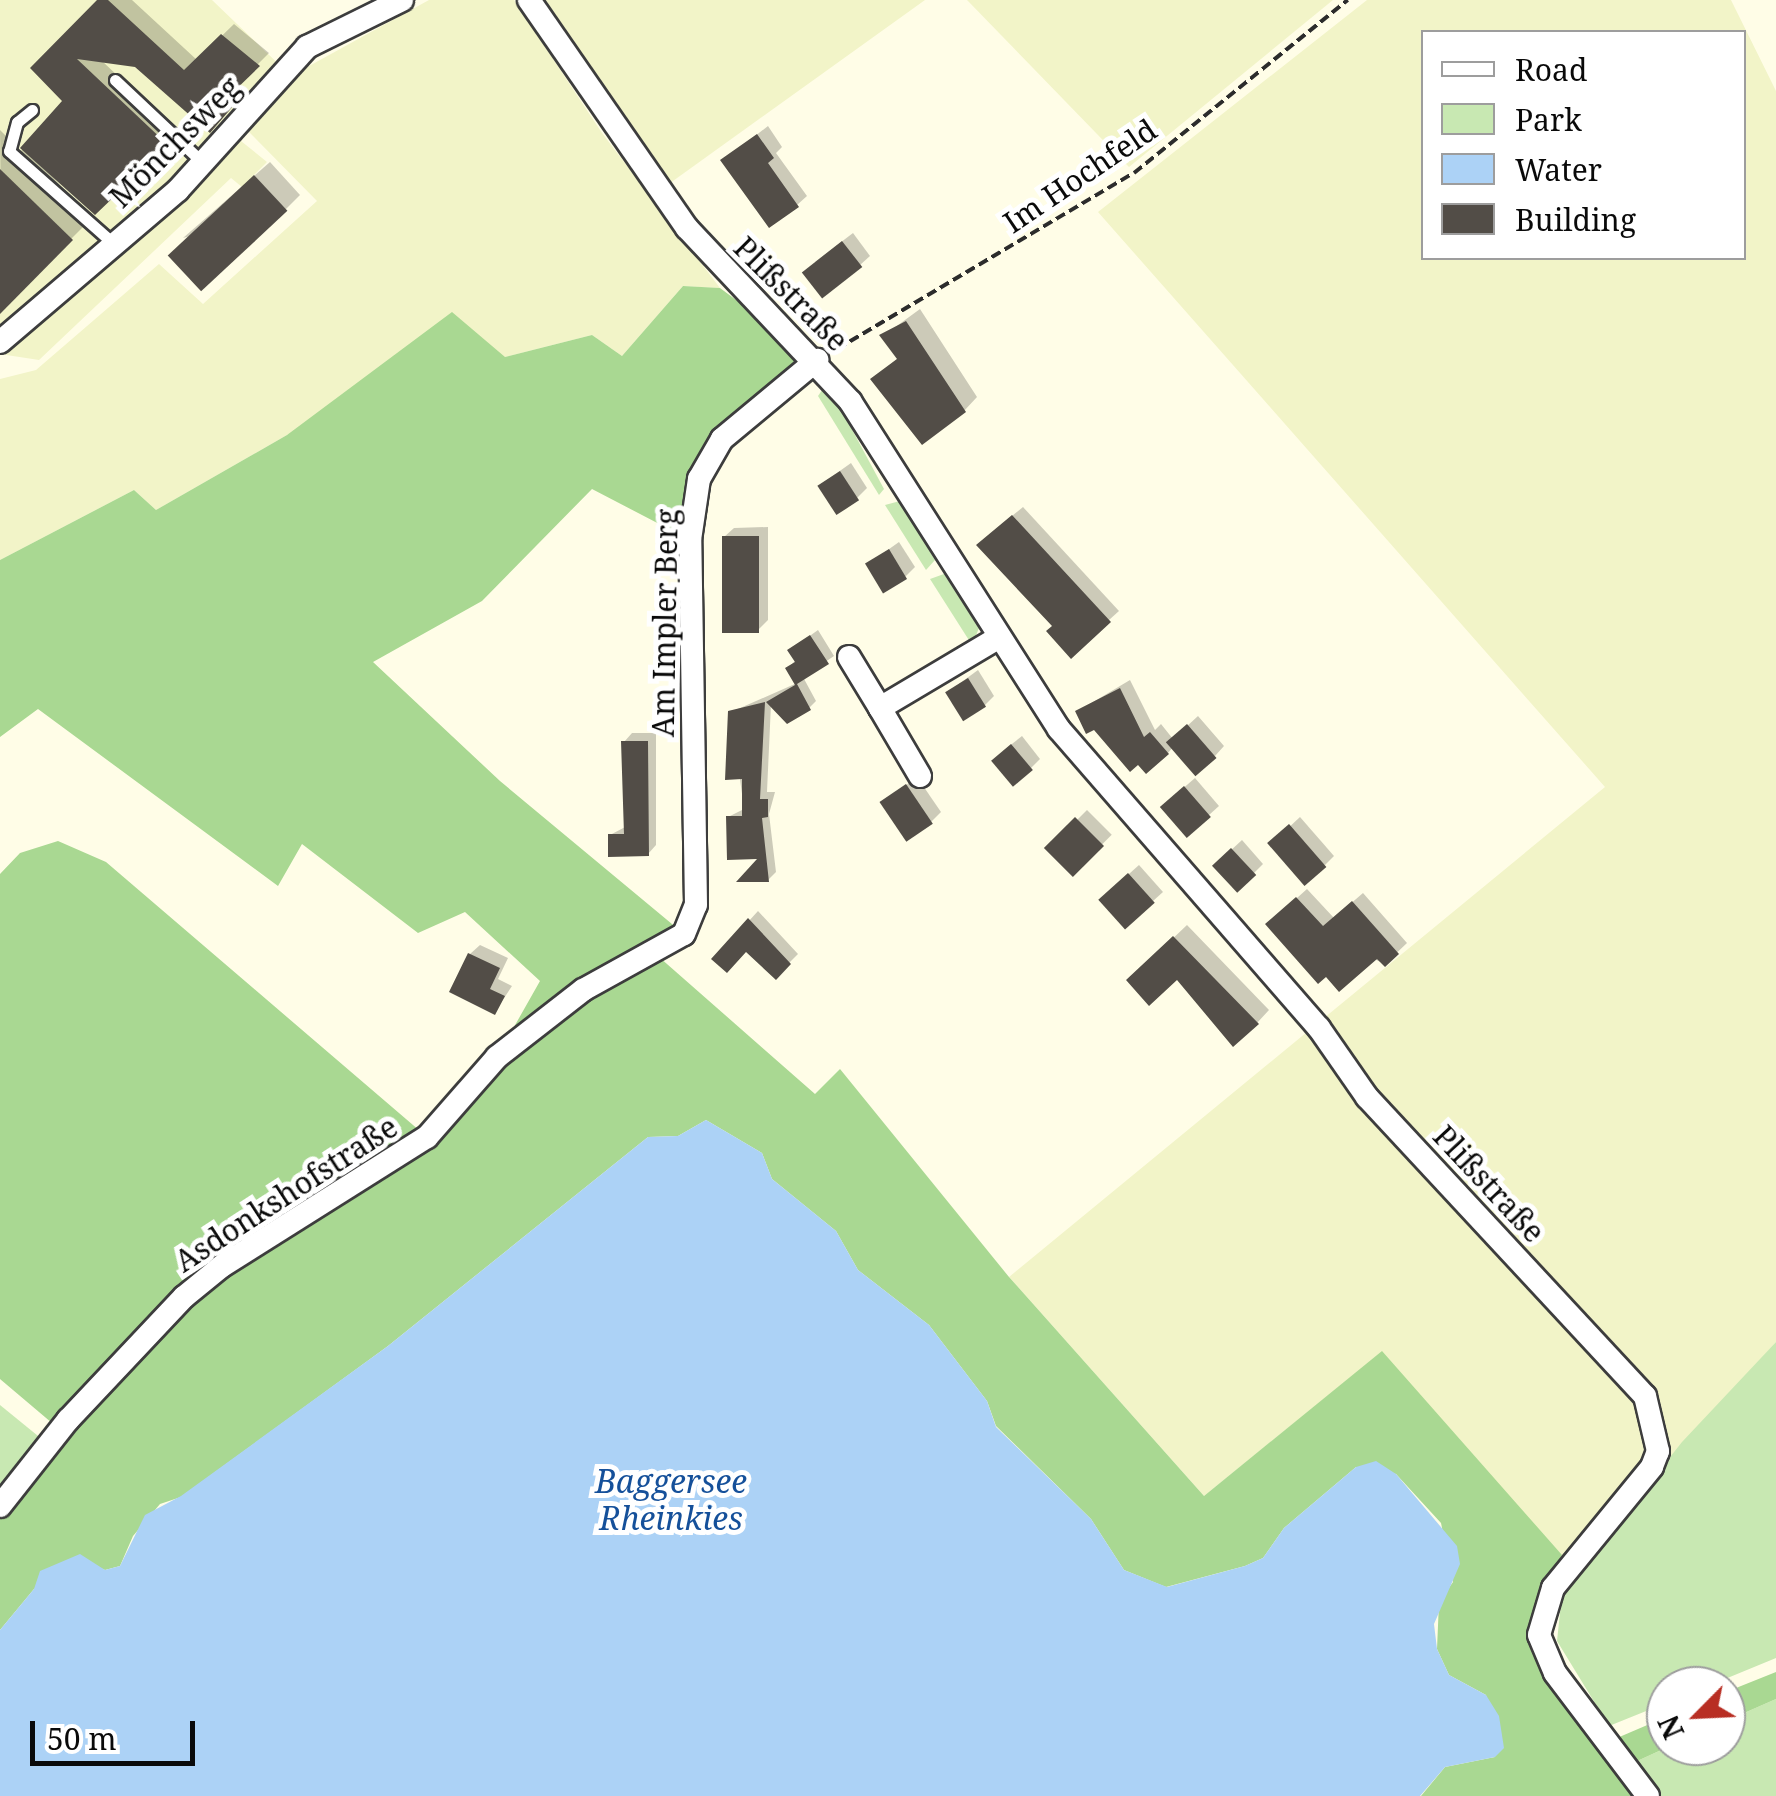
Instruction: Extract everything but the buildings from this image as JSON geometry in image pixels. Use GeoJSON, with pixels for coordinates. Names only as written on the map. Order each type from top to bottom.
{"type":"FeatureCollection","features":[{"type":"Feature","properties":{"kind":"street","name":"Mönchsweg"},"geometry":{"type":"LineString","coordinates":[[0,342],[202,162],[308,47],[402,0]]}},
{"type":"Feature","properties":{"kind":"street","name":"Plißstraße"},"geometry":{"type":"LineString","coordinates":[[530,0],[687,228],[818,360],[1058,729],[1319,1028],[1368,1098],[1645,1396],[1658,1451],[1652,1466],[1552,1588],[1539,1636],[1555,1673],[1648,1796]]}},
{"type":"Feature","properties":{"kind":"street","name":"Am Impler Berg"},"geometry":{"type":"LineString","coordinates":[[684,934],[696,904],[690,540],[699,480],[722,438],[818,360]]}},
{"type":"Feature","properties":{"kind":"street"},"geometry":{"type":"LineString","coordinates":[[880,708],[996,639]]}},
{"type":"Feature","properties":{"kind":"street"},"geometry":{"type":"LineString","coordinates":[[850,657],[920,776]]}},
{"type":"Feature","properties":{"kind":"street","name":"Asdonkshofstraße"},"geometry":{"type":"LineString","coordinates":[[0,1506],[68,1420],[209,1276],[427,1137],[497,1057],[583,990],[684,934]]}},
{"type":"Feature","properties":{"kind":"lane"},"geometry":{"type":"LineString","coordinates":[[115,80],[202,162]]}},
{"type":"Feature","properties":{"kind":"lane"},"geometry":{"type":"LineString","coordinates":[[32,110],[17,122],[9,150],[114,244]]}},
{"type":"Feature","properties":{"kind":"path","name":"Im Hochfeld"},"geometry":{"type":"LineString","coordinates":[[818,360],[1134,174],[1348,0]]}},
{"type":"Feature","properties":{"kind":"green space"},"geometry":{"type":"Polygon","coordinates":[[[0,0],[212,0],[291,76],[429,0],[514,0],[602,133],[720,288],[683,286],[622,356],[592,335],[505,357],[287,435],[156,510],[134,490],[0,560],[0,379],[36,370],[159,264],[203,304],[317,201],[248,131],[241,141],[267,162],[242,187],[231,178],[39,360],[0,354],[0,0]]]}},
{"type":"Feature","properties":{"kind":"green space"},"geometry":{"type":"Polygon","coordinates":[[[544,0],[925,0],[666,186],[544,0]]]}},
{"type":"Feature","properties":{"kind":"green space"},"geometry":{"type":"Polygon","coordinates":[[[967,0],[1333,0],[1129,167],[967,0]]]}},
{"type":"Feature","properties":{"kind":"green space"},"geometry":{"type":"Polygon","coordinates":[[[1367,0],[1731,0],[1746,30],[1421,30],[1421,260],[1746,260],[1746,30],[1776,91],[1776,1342],[1574,1570],[1382,1352],[1204,1496],[1009,1277],[1605,787],[1098,212],[1367,0]]]}},
{"type":"Feature","properties":{"kind":"green space"},"geometry":{"type":"Polygon","coordinates":[[[683,286],[720,288],[817,360],[722,439],[690,540],[592,489],[482,601],[373,662],[500,781],[684,934],[497,1057],[540,981],[465,912],[418,933],[302,844],[278,886],[38,709],[0,737],[0,560],[134,490],[156,510],[287,435],[452,312],[505,357],[592,335],[622,356],[683,286]]]}},
{"type":"Feature","properties":{"kind":"green space"},"geometry":{"type":"Polygon","coordinates":[[[827,383],[884,489],[879,495],[818,396],[827,383]]]}},
{"type":"Feature","properties":{"kind":"green space"},"geometry":{"type":"Polygon","coordinates":[[[900,501],[935,560],[926,570],[885,505],[900,501]]]}},
{"type":"Feature","properties":{"kind":"green space"},"geometry":{"type":"Polygon","coordinates":[[[944,574],[979,628],[972,645],[930,579],[944,574]]]}},
{"type":"Feature","properties":{"kind":"green space"},"geometry":{"type":"Polygon","coordinates":[[[58,841],[106,862],[427,1137],[558,1017],[659,957],[815,1094],[840,1069],[1009,1277],[1204,1496],[1382,1351],[1562,1555],[1538,1594],[1532,1633],[1637,1796],[1421,1796],[1445,1767],[1495,1757],[1486,1695],[1449,1675],[1437,1649],[1439,1602],[1453,1582],[1441,1523],[1396,1474],[1356,1467],[1284,1528],[1263,1558],[1245,1566],[1166,1587],[1124,1570],[1091,1519],[996,1426],[987,1401],[929,1325],[858,1270],[836,1231],[772,1179],[762,1153],[706,1120],[678,1136],[648,1137],[388,1346],[181,1497],[160,1504],[133,1536],[120,1566],[105,1570],[91,1564],[34,1589],[0,1630],[0,1512],[65,1434],[0,1379],[0,874],[20,853],[58,841]]]}},
{"type":"Feature","properties":{"kind":"green space"},"geometry":{"type":"Polygon","coordinates":[[[1776,1342],[1776,1658],[1746,1670],[1746,1666],[1646,1666],[1646,1711],[1609,1726],[1557,1641],[1562,1594],[1682,1442],[1776,1342]]]}},
{"type":"Feature","properties":{"kind":"green space"},"geometry":{"type":"Polygon","coordinates":[[[0,1405],[43,1440],[0,1491],[0,1405]]]}},
{"type":"Feature","properties":{"kind":"green space"},"geometry":{"type":"Polygon","coordinates":[[[1776,1672],[1776,1699],[1746,1712],[1746,1684],[1776,1672]]]}},
{"type":"Feature","properties":{"kind":"green space"},"geometry":{"type":"Polygon","coordinates":[[[1776,1699],[1776,1796],[1661,1796],[1635,1762],[1646,1757],[1646,1766],[1746,1766],[1746,1712],[1776,1699]]]}},
{"type":"Feature","properties":{"kind":"green space"},"geometry":{"type":"Polygon","coordinates":[[[1646,1726],[1646,1757],[1635,1762],[1617,1738],[1646,1726]]]}},
{"type":"Feature","properties":{"kind":"water","name":"Baggersee Rheinkies"},"geometry":{"type":"Polygon","coordinates":[[[706,1120],[762,1153],[772,1179],[836,1231],[858,1270],[929,1325],[987,1401],[996,1427],[1091,1519],[1124,1570],[1167,1587],[1245,1566],[1263,1558],[1284,1528],[1356,1467],[1376,1461],[1396,1474],[1457,1546],[1460,1564],[1434,1624],[1437,1649],[1449,1675],[1486,1695],[1499,1716],[1504,1748],[1495,1757],[1445,1767],[1420,1796],[0,1796],[0,1630],[34,1589],[40,1571],[80,1554],[105,1570],[120,1566],[145,1515],[181,1496],[388,1346],[648,1137],[678,1136],[706,1120]]]}}]}
